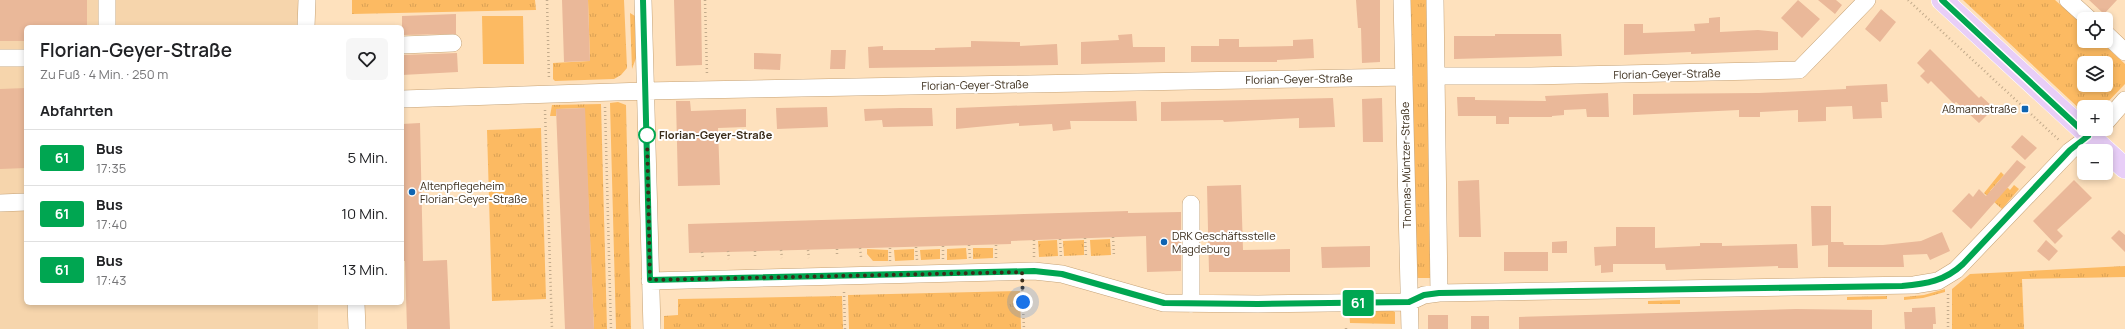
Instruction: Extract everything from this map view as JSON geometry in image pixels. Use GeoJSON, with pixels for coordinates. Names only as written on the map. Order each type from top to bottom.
{"type":"FeatureCollection","features":[{"type":"Feature","properties":{"kind":"main road"},"geometry":{"type":"LineString","coordinates":[[1942,0],[2077,117]]}},
{"type":"Feature","properties":{"kind":"main road"},"geometry":{"type":"LineString","coordinates":[[2113,157],[2125,168]]}},
{"type":"Feature","properties":{"kind":"street"},"geometry":{"type":"LineString","coordinates":[[107,0],[108,25]]}},
{"type":"Feature","properties":{"kind":"street"},"geometry":{"type":"LineString","coordinates":[[306,25],[307,0]]}},
{"type":"Feature","properties":{"kind":"street"},"geometry":{"type":"LineString","coordinates":[[643,0],[652,329]]}},
{"type":"Feature","properties":{"kind":"street","name":"Thomas-Müntzer-Straße"},"geometry":{"type":"LineString","coordinates":[[1402,0],[1410,329]]}},
{"type":"Feature","properties":{"kind":"street"},"geometry":{"type":"LineString","coordinates":[[1435,0],[1439,293]]}},
{"type":"Feature","properties":{"kind":"street","name":"Florian-Geyer-Straße"},"geometry":{"type":"LineString","coordinates":[[1436,76],[1539,76],[1800,70],[1867,0]]}},
{"type":"Feature","properties":{"kind":"street"},"geometry":{"type":"LineString","coordinates":[[2068,0],[2081,12]]}},
{"type":"Feature","properties":{"kind":"street"},"geometry":{"type":"LineString","coordinates":[[2113,41],[2125,52]]}},
{"type":"Feature","properties":{"kind":"street"},"geometry":{"type":"LineString","coordinates":[[404,46],[454,43]]}},
{"type":"Feature","properties":{"kind":"street"},"geometry":{"type":"LineString","coordinates":[[0,58],[24,58]]}},
{"type":"Feature","properties":{"kind":"street","name":"Florian-Geyer-Straße"},"geometry":{"type":"LineString","coordinates":[[404,99],[645,91],[1404,77]]}},
{"type":"Feature","properties":{"kind":"street"},"geometry":{"type":"LineString","coordinates":[[2113,114],[2125,100]]}},
{"type":"Feature","properties":{"kind":"street"},"geometry":{"type":"LineString","coordinates":[[650,280],[1022,272],[1062,274],[1146,299],[1164,303],[1191,304],[1409,302],[1424,295],[1439,293],[1902,286],[1924,284],[1948,276],[1963,264],[2070,150],[2089,136]]}},
{"type":"Feature","properties":{"kind":"street"},"geometry":{"type":"LineString","coordinates":[[0,203],[24,202]]}},
{"type":"Feature","properties":{"kind":"street"},"geometry":{"type":"LineString","coordinates":[[1191,204],[1191,304]]}},
{"type":"Feature","properties":{"kind":"street"},"geometry":{"type":"LineString","coordinates":[[356,305],[357,329]]}},
{"type":"Feature","properties":{"kind":"path"},"geometry":{"type":"LineString","coordinates":[[547,0],[547,94],[552,329]]}},
{"type":"Feature","properties":{"kind":"path"},"geometry":{"type":"LineString","coordinates":[[705,0],[706,65]]}},
{"type":"Feature","properties":{"kind":"path"},"geometry":{"type":"LineString","coordinates":[[1908,0],[2070,150]]}},
{"type":"Feature","properties":{"kind":"path"},"geometry":{"type":"LineString","coordinates":[[605,92],[611,329]]}},
{"type":"Feature","properties":{"kind":"path"},"geometry":{"type":"LineString","coordinates":[[2051,133],[2054,130]]}},
{"type":"Feature","properties":{"kind":"path"},"geometry":{"type":"LineString","coordinates":[[1113,237],[1114,256]]}},
{"type":"Feature","properties":{"kind":"path"},"geometry":{"type":"LineString","coordinates":[[1085,238],[1086,257]]}},
{"type":"Feature","properties":{"kind":"path"},"geometry":{"type":"LineString","coordinates":[[1060,239],[1061,258]]}},
{"type":"Feature","properties":{"kind":"path"},"geometry":{"type":"LineString","coordinates":[[1034,240],[1034,259]]}},
{"type":"Feature","properties":{"kind":"path"},"geometry":{"type":"LineString","coordinates":[[996,245],[996,260]]}},
{"type":"Feature","properties":{"kind":"path"},"geometry":{"type":"LineString","coordinates":[[943,246],[943,261]]}},
{"type":"Feature","properties":{"kind":"path"},"geometry":{"type":"LineString","coordinates":[[969,246],[970,261]]}},
{"type":"Feature","properties":{"kind":"path"},"geometry":{"type":"LineString","coordinates":[[916,247],[917,262]]}},
{"type":"Feature","properties":{"kind":"path"},"geometry":{"type":"LineString","coordinates":[[860,248],[861,257]]}},
{"type":"Feature","properties":{"kind":"path"},"geometry":{"type":"LineString","coordinates":[[890,248],[890,263]]}},
{"type":"Feature","properties":{"kind":"path"},"geometry":{"type":"LineString","coordinates":[[837,249],[837,257]]}},
{"type":"Feature","properties":{"kind":"path"},"geometry":{"type":"LineString","coordinates":[[781,250],[782,258]]}},
{"type":"Feature","properties":{"kind":"path"},"geometry":{"type":"LineString","coordinates":[[808,250],[809,258]]}},
{"type":"Feature","properties":{"kind":"path"},"geometry":{"type":"LineString","coordinates":[[755,251],[755,258]]}},
{"type":"Feature","properties":{"kind":"path"},"geometry":{"type":"LineString","coordinates":[[702,252],[703,259]]}},
{"type":"Feature","properties":{"kind":"path"},"geometry":{"type":"LineString","coordinates":[[728,252],[729,259]]}},
{"type":"Feature","properties":{"kind":"path"},"geometry":{"type":"LineString","coordinates":[[1022,272],[1024,329]]}},
{"type":"Feature","properties":{"kind":"path"},"geometry":{"type":"LineString","coordinates":[[843,276],[845,329]]}},
{"type":"Feature","properties":{"kind":"path"},"geometry":{"type":"LineString","coordinates":[[1948,276],[1948,329]]}},
{"type":"Feature","properties":{"kind":"shaded area"},"geometry":{"type":"Polygon","coordinates":[[[0,0],[315,0],[315,25],[24,25],[24,305],[318,305],[318,329],[0,329],[0,0]]]}},
{"type":"Feature","properties":{"kind":"green space"},"geometry":{"type":"Polygon","coordinates":[[[352,0],[535,0],[536,10],[352,14],[352,0]]]}},
{"type":"Feature","properties":{"kind":"green space"},"geometry":{"type":"Polygon","coordinates":[[[588,0],[624,0],[627,68],[621,75],[614,79],[555,81],[553,79],[553,63],[590,61],[588,0]]]}},
{"type":"Feature","properties":{"kind":"green space"},"geometry":{"type":"Polygon","coordinates":[[[1409,0],[1430,0],[1434,278],[1413,278],[1409,0]]]}},
{"type":"Feature","properties":{"kind":"green space"},"geometry":{"type":"Polygon","coordinates":[[[1963,0],[2055,0],[2077,20],[2077,48],[2108,48],[2125,64],[2125,84],[2110,100],[2077,100],[2077,106],[1963,0]]]}},
{"type":"Feature","properties":{"kind":"green space"},"geometry":{"type":"Polygon","coordinates":[[[630,13],[635,16],[636,58],[632,69],[630,13]]]}},
{"type":"Feature","properties":{"kind":"green space"},"geometry":{"type":"Polygon","coordinates":[[[482,16],[523,16],[524,64],[483,64],[482,16]]]}},
{"type":"Feature","properties":{"kind":"green space"},"geometry":{"type":"Polygon","coordinates":[[[618,102],[626,105],[631,329],[616,329],[610,103],[618,102]]]}},
{"type":"Feature","properties":{"kind":"green space"},"geometry":{"type":"Polygon","coordinates":[[[601,104],[607,329],[594,329],[584,108],[556,109],[556,116],[550,116],[552,105],[601,104]]]}},
{"type":"Feature","properties":{"kind":"green space"},"geometry":{"type":"Polygon","coordinates":[[[541,128],[546,299],[492,301],[487,130],[541,128]]]}},
{"type":"Feature","properties":{"kind":"green space"},"geometry":{"type":"Polygon","coordinates":[[[2001,172],[2004,175],[1990,191],[2008,188],[2010,190],[2014,185],[2019,189],[2002,209],[1984,193],[2001,172]]]}},
{"type":"Feature","properties":{"kind":"green space"},"geometry":{"type":"Polygon","coordinates":[[[1110,239],[1111,255],[1091,256],[1090,240],[1110,239]]]}},
{"type":"Feature","properties":{"kind":"green space"},"geometry":{"type":"Polygon","coordinates":[[[1057,240],[1058,256],[1039,257],[1038,241],[1057,240]]]}},
{"type":"Feature","properties":{"kind":"green space"},"geometry":{"type":"Polygon","coordinates":[[[1084,240],[1084,255],[1064,256],[1063,241],[1084,240]]]}},
{"type":"Feature","properties":{"kind":"green space"},"geometry":{"type":"Polygon","coordinates":[[[966,248],[967,259],[947,260],[947,249],[966,248]]]}},
{"type":"Feature","properties":{"kind":"green space"},"geometry":{"type":"Polygon","coordinates":[[[973,248],[993,248],[993,258],[973,259],[973,248]]]}},
{"type":"Feature","properties":{"kind":"green space"},"geometry":{"type":"Polygon","coordinates":[[[867,249],[888,250],[888,261],[873,261],[867,254],[867,249]]]}},
{"type":"Feature","properties":{"kind":"green space"},"geometry":{"type":"Polygon","coordinates":[[[914,249],[914,260],[895,261],[894,250],[914,249]]]}},
{"type":"Feature","properties":{"kind":"green space"},"geometry":{"type":"Polygon","coordinates":[[[940,249],[940,259],[921,260],[920,250],[940,249]]]}},
{"type":"Feature","properties":{"kind":"green space"},"geometry":{"type":"Polygon","coordinates":[[[2125,266],[2125,277],[2022,279],[2024,329],[1952,329],[1952,289],[1970,274],[2125,266]]]}},
{"type":"Feature","properties":{"kind":"green space"},"geometry":{"type":"Polygon","coordinates":[[[1945,289],[1945,292],[1923,298],[1904,300],[1904,297],[1924,295],[1945,289]]]}},
{"type":"Feature","properties":{"kind":"green space"},"geometry":{"type":"Polygon","coordinates":[[[1020,291],[1021,329],[849,329],[848,295],[1020,291]]]}},
{"type":"Feature","properties":{"kind":"green space"},"geometry":{"type":"Polygon","coordinates":[[[842,296],[843,329],[664,329],[664,316],[678,315],[678,299],[842,296]]]}},
{"type":"Feature","properties":{"kind":"green space"},"geometry":{"type":"Polygon","coordinates":[[[1887,296],[1887,299],[1847,300],[1847,297],[1887,296]]]}},
{"type":"Feature","properties":{"kind":"green space"},"geometry":{"type":"Polygon","coordinates":[[[1680,300],[1680,304],[1648,304],[1648,301],[1680,300]]]}},
{"type":"Feature","properties":{"kind":"green space"},"geometry":{"type":"Polygon","coordinates":[[[1349,309],[1389,309],[1395,312],[1395,324],[1350,323],[1349,309]]]}},
{"type":"Feature","properties":{"kind":"building"},"geometry":{"type":"Polygon","coordinates":[[[0,0],[87,0],[87,25],[24,25],[24,41],[0,41],[0,0]]]}},
{"type":"Feature","properties":{"kind":"building"},"geometry":{"type":"Polygon","coordinates":[[[562,0],[588,0],[590,61],[564,62],[562,0]]]}},
{"type":"Feature","properties":{"kind":"building"},"geometry":{"type":"Polygon","coordinates":[[[674,0],[701,0],[702,65],[676,66],[674,0]]]}},
{"type":"Feature","properties":{"kind":"building"},"geometry":{"type":"Polygon","coordinates":[[[1356,0],[1380,0],[1380,62],[1362,63],[1361,28],[1358,28],[1356,0]]]}},
{"type":"Feature","properties":{"kind":"building"},"geometry":{"type":"Polygon","coordinates":[[[1798,0],[1820,19],[1802,38],[1781,18],[1798,0]]]}},
{"type":"Feature","properties":{"kind":"building"},"geometry":{"type":"Polygon","coordinates":[[[1818,0],[1836,0],[1842,5],[1835,14],[1818,0]]]}},
{"type":"Feature","properties":{"kind":"building"},"geometry":{"type":"Polygon","coordinates":[[[2089,0],[2117,0],[2106,12],[2102,12],[2089,0]]]}},
{"type":"Feature","properties":{"kind":"building"},"geometry":{"type":"Polygon","coordinates":[[[1881,9],[1896,22],[1880,42],[1865,29],[1881,9]]]}},
{"type":"Feature","properties":{"kind":"building"},"geometry":{"type":"Polygon","coordinates":[[[456,14],[456,34],[404,35],[402,16],[456,14]]]}},
{"type":"Feature","properties":{"kind":"building"},"geometry":{"type":"Polygon","coordinates":[[[1720,17],[1720,32],[1758,30],[1778,32],[1778,50],[1624,55],[1624,24],[1643,24],[1643,33],[1695,31],[1694,24],[1709,23],[1709,18],[1720,17]]]}},
{"type":"Feature","properties":{"kind":"building"},"geometry":{"type":"Polygon","coordinates":[[[1132,34],[1133,47],[1165,47],[1165,62],[1081,64],[1081,42],[1119,40],[1118,35],[1132,34]]]}},
{"type":"Feature","properties":{"kind":"building"},"geometry":{"type":"Polygon","coordinates":[[[1495,34],[1561,34],[1562,56],[1454,59],[1454,36],[1495,36],[1495,34]]]}},
{"type":"Feature","properties":{"kind":"building"},"geometry":{"type":"Polygon","coordinates":[[[1219,39],[1239,39],[1239,47],[1293,46],[1293,40],[1313,39],[1314,58],[1277,60],[1277,62],[1191,62],[1191,46],[1219,46],[1219,39]]]}},
{"type":"Feature","properties":{"kind":"building"},"geometry":{"type":"Polygon","coordinates":[[[971,41],[1020,42],[1020,46],[1057,44],[1058,65],[869,68],[868,47],[883,46],[883,50],[935,50],[935,48],[971,47],[971,41]]]}},
{"type":"Feature","properties":{"kind":"building"},"geometry":{"type":"Polygon","coordinates":[[[1930,49],[1979,98],[1981,96],[1994,108],[1979,123],[1956,102],[1954,104],[1931,81],[1928,84],[1920,76],[1925,71],[1917,63],[1930,49]]]}},
{"type":"Feature","properties":{"kind":"building"},"geometry":{"type":"Polygon","coordinates":[[[831,50],[846,50],[845,69],[830,69],[831,50]]]}},
{"type":"Feature","properties":{"kind":"building"},"geometry":{"type":"Polygon","coordinates":[[[457,53],[458,72],[404,75],[404,55],[457,53]]]}},
{"type":"Feature","properties":{"kind":"building"},"geometry":{"type":"Polygon","coordinates":[[[754,53],[781,54],[780,70],[754,69],[754,53]]]}},
{"type":"Feature","properties":{"kind":"building"},"geometry":{"type":"Polygon","coordinates":[[[1887,84],[1888,102],[1881,102],[1882,118],[1853,119],[1852,106],[1826,107],[1826,121],[1798,122],[1798,110],[1760,112],[1760,117],[1739,117],[1739,110],[1633,115],[1633,94],[1759,93],[1846,89],[1846,86],[1887,84]]]}},
{"type":"Feature","properties":{"kind":"building"},"geometry":{"type":"Polygon","coordinates":[[[24,88],[24,168],[0,169],[0,89],[24,88]]]}},
{"type":"Feature","properties":{"kind":"building"},"geometry":{"type":"Polygon","coordinates":[[[1608,93],[1609,117],[1587,117],[1586,109],[1564,110],[1564,115],[1552,117],[1509,117],[1509,124],[1496,124],[1496,116],[1458,116],[1457,97],[1475,97],[1475,100],[1546,101],[1545,96],[1608,93]]]}},
{"type":"Feature","properties":{"kind":"building"},"geometry":{"type":"Polygon","coordinates":[[[1333,98],[1335,127],[1299,128],[1299,118],[1224,122],[1223,120],[1161,121],[1161,102],[1333,98]]]}},
{"type":"Feature","properties":{"kind":"building"},"geometry":{"type":"Polygon","coordinates":[[[1382,98],[1383,142],[1363,142],[1362,99],[1382,98]]]}},
{"type":"Feature","properties":{"kind":"building"},"geometry":{"type":"Polygon","coordinates":[[[676,101],[690,101],[691,111],[746,109],[746,127],[718,128],[720,185],[678,186],[676,101]]]}},
{"type":"Feature","properties":{"kind":"building"},"geometry":{"type":"Polygon","coordinates":[[[1136,101],[1137,121],[1070,121],[1071,129],[1053,131],[1052,124],[1019,126],[1019,123],[956,129],[956,108],[1136,101]]]}},
{"type":"Feature","properties":{"kind":"building"},"geometry":{"type":"Polygon","coordinates":[[[827,107],[828,127],[777,129],[776,108],[827,107]]]}},
{"type":"Feature","properties":{"kind":"building"},"geometry":{"type":"Polygon","coordinates":[[[585,108],[594,329],[565,329],[556,109],[585,108]]]}},
{"type":"Feature","properties":{"kind":"building"},"geometry":{"type":"Polygon","coordinates":[[[932,108],[933,126],[883,127],[882,120],[865,121],[864,109],[932,108]]]}},
{"type":"Feature","properties":{"kind":"building"},"geometry":{"type":"Polygon","coordinates":[[[420,123],[423,261],[447,260],[450,329],[407,329],[404,261],[404,124],[420,123]]]}},
{"type":"Feature","properties":{"kind":"building"},"geometry":{"type":"Polygon","coordinates":[[[2022,135],[2037,148],[2025,160],[2011,147],[2022,135]]]}},
{"type":"Feature","properties":{"kind":"building"},"geometry":{"type":"Polygon","coordinates":[[[2017,160],[2026,167],[1971,229],[1952,211],[1969,193],[1973,197],[1979,189],[1986,196],[2017,160]]]}},
{"type":"Feature","properties":{"kind":"building"},"geometry":{"type":"Polygon","coordinates":[[[1479,180],[1481,237],[1459,237],[1458,181],[1479,180]]]}},
{"type":"Feature","properties":{"kind":"building"},"geometry":{"type":"Polygon","coordinates":[[[2074,180],[2092,198],[2057,230],[2063,236],[2055,244],[2033,221],[2074,180]]]}},
{"type":"Feature","properties":{"kind":"building"},"geometry":{"type":"Polygon","coordinates":[[[1241,185],[1243,250],[1290,249],[1290,272],[1209,272],[1207,186],[1241,185]]]}},
{"type":"Feature","properties":{"kind":"building"},"geometry":{"type":"Polygon","coordinates":[[[1811,206],[1831,206],[1831,242],[1843,242],[1844,245],[1883,245],[1921,241],[1942,232],[1950,251],[1930,260],[1927,254],[1903,255],[1904,267],[1828,267],[1828,245],[1812,246],[1811,206]]]}},
{"type":"Feature","properties":{"kind":"building"},"geometry":{"type":"Polygon","coordinates":[[[1128,211],[1128,213],[1181,212],[1181,271],[1147,272],[1146,236],[1011,241],[1011,244],[689,253],[688,224],[1128,211]]]}},
{"type":"Feature","properties":{"kind":"building"},"geometry":{"type":"Polygon","coordinates":[[[1616,227],[1655,227],[1655,248],[1700,246],[1700,243],[1722,243],[1722,246],[1797,244],[1798,268],[1778,268],[1778,266],[1666,270],[1665,264],[1613,264],[1613,272],[1601,273],[1601,265],[1595,266],[1594,247],[1616,246],[1616,227]]]}},
{"type":"Feature","properties":{"kind":"building"},"geometry":{"type":"Polygon","coordinates":[[[2119,230],[2125,235],[2125,252],[2111,238],[2119,230]]]}},
{"type":"Feature","properties":{"kind":"building"},"geometry":{"type":"Polygon","coordinates":[[[2046,240],[2058,251],[2049,261],[2037,251],[2046,240]]]}},
{"type":"Feature","properties":{"kind":"building"},"geometry":{"type":"Polygon","coordinates":[[[1567,241],[1567,253],[1552,253],[1552,242],[1567,241]]]}},
{"type":"Feature","properties":{"kind":"building"},"geometry":{"type":"Polygon","coordinates":[[[1370,246],[1370,267],[1322,268],[1321,247],[1370,246]]]}},
{"type":"Feature","properties":{"kind":"building"},"geometry":{"type":"Polygon","coordinates":[[[1504,252],[1548,252],[1548,271],[1504,271],[1504,252]]]}},
{"type":"Feature","properties":{"kind":"building"},"geometry":{"type":"Polygon","coordinates":[[[1935,307],[1936,324],[1933,324],[1933,329],[1905,329],[1904,312],[1912,312],[1912,308],[1935,307]]]}},
{"type":"Feature","properties":{"kind":"building"},"geometry":{"type":"Polygon","coordinates":[[[1796,309],[1872,310],[1872,329],[1519,329],[1519,317],[1796,309]]]}},
{"type":"Feature","properties":{"kind":"building"},"geometry":{"type":"Polygon","coordinates":[[[1428,315],[1448,315],[1448,329],[1428,329],[1428,315]]]}},
{"type":"Feature","properties":{"kind":"building"},"geometry":{"type":"Polygon","coordinates":[[[1471,316],[1489,316],[1489,329],[1471,329],[1471,316]]]}},
{"type":"Feature","properties":{"kind":"bus line","name":"61"},"geometry":{"type":"LineString","coordinates":[[643,0],[650,280],[1034,271],[1062,274],[1164,303],[1258,304],[1409,302],[1424,295],[1439,293],[1902,286],[1938,281],[1948,276],[1963,264],[2070,150],[2088,136],[2032,82],[1942,0]]}},
{"type":"Feature","properties":{"kind":"place","name":"Aßmannstraße"},"geometry":{"type":"Point","coordinates":[2025,109]}},
{"type":"Feature","properties":{"kind":"place","name":"Florian-Geyer-Straße"},"geometry":{"type":"Point","coordinates":[647,135]}},
{"type":"Feature","properties":{"kind":"place","name":"Altenpflegeheim Florian-Geyer-Straße"},"geometry":{"type":"Point","coordinates":[412,192]}},
{"type":"Feature","properties":{"kind":"place","name":"DRK Geschäftsstelle Magdeburg"},"geometry":{"type":"Point","coordinates":[1164,242]}},
{"type":"Feature","properties":{"kind":"route"},"geometry":{"type":"LineString","coordinates":[[647,135],[650,280],[1022,272],[1023,302]]}}]}
